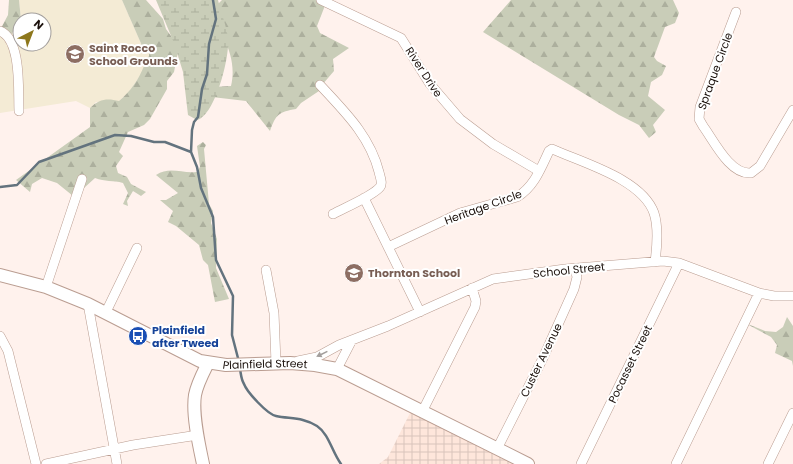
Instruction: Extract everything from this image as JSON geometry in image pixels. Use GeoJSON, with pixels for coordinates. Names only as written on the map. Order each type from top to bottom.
{"type":"FeatureCollection","features":[{"type":"Feature","properties":{"kind":"main road","name":"Plainfield Street"},"geometry":{"type":"LineString","coordinates":[[0,275],[46,287],[88,304],[106,312],[188,356],[208,363],[226,365],[290,363],[337,369],[528,464]]}},
{"type":"Feature","properties":{"kind":"main road"},"geometry":{"type":"LineString","coordinates":[[203,464],[198,435],[195,396],[199,381],[208,363]]}},
{"type":"Feature","properties":{"kind":"street","name":"River Drive"},"geometry":{"type":"LineString","coordinates":[[321,0],[401,38],[430,84],[460,119],[493,144],[539,171]]}},
{"type":"Feature","properties":{"kind":"street","name":"Spraque Circle"},"geometry":{"type":"LineString","coordinates":[[736,12],[700,107],[699,119],[703,126],[732,166],[740,172],[751,173],[760,166],[793,110]]}},
{"type":"Feature","properties":{"kind":"street"},"geometry":{"type":"LineString","coordinates":[[0,31],[6,33],[13,43],[16,59],[19,111]]}},
{"type":"Feature","properties":{"kind":"street"},"geometry":{"type":"LineString","coordinates":[[320,85],[360,130],[377,163],[382,186],[364,198],[333,214]]}},
{"type":"Feature","properties":{"kind":"street","name":"Heritage Circle"},"geometry":{"type":"LineString","coordinates":[[388,247],[460,213],[517,197],[529,188],[549,151],[552,150],[614,176],[635,188],[646,200],[654,213],[658,239],[656,262]]}},
{"type":"Feature","properties":{"kind":"street"},"geometry":{"type":"LineString","coordinates":[[46,287],[82,179]]}},
{"type":"Feature","properties":{"kind":"street"},"geometry":{"type":"LineString","coordinates":[[364,198],[420,312]]}},
{"type":"Feature","properties":{"kind":"street"},"geometry":{"type":"LineString","coordinates":[[106,312],[137,248]]}},
{"type":"Feature","properties":{"kind":"street","name":"School Street"},"geometry":{"type":"LineString","coordinates":[[290,363],[317,357],[352,340],[420,312],[493,279],[575,269],[663,261],[679,263],[759,293],[774,296],[793,296]]}},
{"type":"Feature","properties":{"kind":"street","name":"Pocasset Street"},"geometry":{"type":"LineString","coordinates":[[581,464],[679,263]]}},
{"type":"Feature","properties":{"kind":"street","name":"Custer Avenue"},"geometry":{"type":"LineString","coordinates":[[497,449],[543,358],[574,289],[577,277],[575,269]]}},
{"type":"Feature","properties":{"kind":"street"},"geometry":{"type":"LineString","coordinates":[[266,270],[274,313],[276,363]]}},
{"type":"Feature","properties":{"kind":"street"},"geometry":{"type":"LineString","coordinates":[[422,412],[475,307],[476,301],[472,288]]}},
{"type":"Feature","properties":{"kind":"street"},"geometry":{"type":"LineString","coordinates":[[676,464],[759,293]]}},
{"type":"Feature","properties":{"kind":"street"},"geometry":{"type":"LineString","coordinates":[[88,304],[117,464]]}},
{"type":"Feature","properties":{"kind":"street"},"geometry":{"type":"LineString","coordinates":[[0,336],[8,352],[36,464]]}},
{"type":"Feature","properties":{"kind":"street"},"geometry":{"type":"LineString","coordinates":[[337,369],[352,340]]}},
{"type":"Feature","properties":{"kind":"street"},"geometry":{"type":"LineString","coordinates":[[768,464],[793,413]]}},
{"type":"Feature","properties":{"kind":"street"},"geometry":{"type":"LineString","coordinates":[[46,464],[114,449],[198,435]]}},
{"type":"Feature","properties":{"kind":"shaded area","name":"Saint Rocco School Grounds"},"geometry":{"type":"Polygon","coordinates":[[[19,0],[122,0],[143,48],[149,52],[150,57],[143,71],[129,92],[119,101],[96,102],[90,108],[76,101],[0,113],[0,33],[12,28],[12,52],[52,52],[52,12],[20,12],[19,0]]]}},
{"type":"Feature","properties":{"kind":"shaded area"},"geometry":{"type":"Polygon","coordinates":[[[413,407],[527,464],[379,464],[388,457],[413,407]]]}},
{"type":"Feature","properties":{"kind":"green space"},"geometry":{"type":"Polygon","coordinates":[[[9,0],[19,0],[20,12],[12,12],[12,33],[10,36],[0,30],[8,15],[9,0]]]}},
{"type":"Feature","properties":{"kind":"green space"},"geometry":{"type":"Polygon","coordinates":[[[122,0],[146,0],[163,19],[166,29],[179,47],[174,72],[167,81],[167,89],[150,119],[144,125],[128,132],[119,152],[123,156],[116,166],[118,173],[127,177],[131,184],[146,192],[141,196],[133,191],[127,201],[128,206],[123,204],[128,193],[123,183],[95,178],[84,188],[78,200],[57,183],[42,178],[32,184],[30,192],[16,180],[90,127],[90,108],[103,100],[119,101],[137,80],[142,71],[149,52],[143,48],[122,0]]]}},
{"type":"Feature","properties":{"kind":"green space"},"geometry":{"type":"Polygon","coordinates":[[[156,0],[218,0],[228,39],[227,59],[220,85],[210,108],[204,116],[197,120],[188,115],[183,72],[174,43],[156,0]]]}},
{"type":"Feature","properties":{"kind":"green space"},"geometry":{"type":"Polygon","coordinates":[[[222,0],[323,0],[326,3],[317,26],[320,33],[349,48],[333,59],[334,71],[322,85],[322,89],[301,103],[296,109],[286,111],[276,117],[270,131],[246,101],[212,97],[212,87],[231,86],[233,74],[230,53],[218,15],[218,4],[222,0]]]}},
{"type":"Feature","properties":{"kind":"green space"},"geometry":{"type":"Polygon","coordinates":[[[511,0],[673,0],[679,13],[675,23],[665,27],[654,57],[657,61],[666,66],[662,75],[651,82],[648,96],[665,110],[653,125],[656,132],[649,138],[639,125],[619,115],[483,32],[511,0]]]}},
{"type":"Feature","properties":{"kind":"green space"},"geometry":{"type":"Polygon","coordinates":[[[203,142],[206,145],[204,149],[209,204],[213,211],[211,223],[217,239],[216,268],[229,299],[215,302],[208,265],[203,260],[199,245],[176,226],[168,222],[173,211],[160,200],[166,200],[178,193],[156,175],[166,171],[197,172],[200,167],[197,146],[203,142]]]}},
{"type":"Feature","properties":{"kind":"green space"},"geometry":{"type":"Polygon","coordinates":[[[787,317],[793,326],[793,366],[792,361],[775,353],[777,345],[771,337],[745,323],[765,331],[776,332],[783,327],[787,317]]]}},
{"type":"Feature","properties":{"kind":"waterway"},"geometry":{"type":"LineString","coordinates":[[213,0],[216,19],[209,44],[207,74],[202,89],[198,117],[194,122],[192,130],[191,152],[197,167],[201,188],[213,217],[216,260],[233,296],[232,335],[239,362]]}},
{"type":"Feature","properties":{"kind":"waterway"},"geometry":{"type":"LineString","coordinates":[[0,187],[17,185],[39,162],[115,135],[131,136],[154,142],[165,142],[191,152]]}},
{"type":"Feature","properties":{"kind":"waterway"},"geometry":{"type":"LineString","coordinates":[[240,369],[242,380],[246,388],[263,407],[276,416],[307,421],[317,426],[325,434],[341,464]]}},
{"type":"Feature","properties":{"kind":"place","name":"Saint Rocco School Grounds"},"geometry":{"type":"Point","coordinates":[75,54]}},
{"type":"Feature","properties":{"kind":"place","name":"Thornton School"},"geometry":{"type":"Point","coordinates":[354,273]}},
{"type":"Feature","properties":{"kind":"place","name":"Plainfield after Tweed"},"geometry":{"type":"Point","coordinates":[138,336]}}]}
